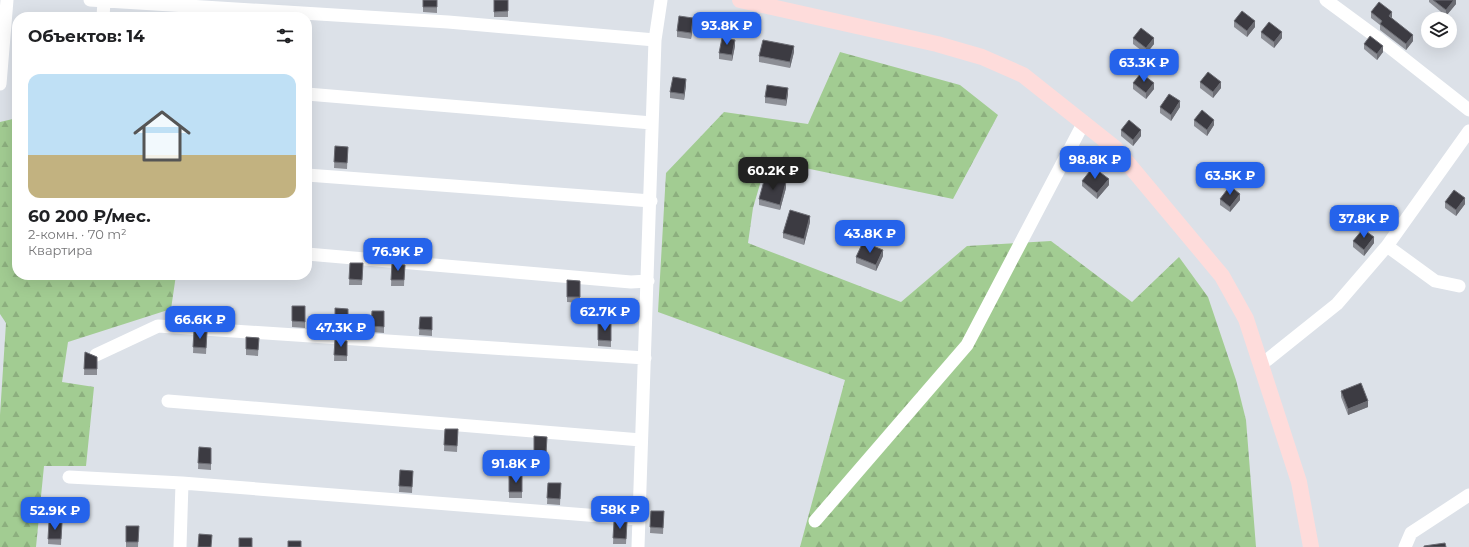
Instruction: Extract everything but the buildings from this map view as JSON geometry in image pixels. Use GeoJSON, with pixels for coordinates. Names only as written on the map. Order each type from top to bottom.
{"type":"FeatureCollection","features":[{"type":"Feature","properties":{"kind":"main road"},"geometry":{"type":"LineString","coordinates":[[740,0],[937,44],[982,57],[1023,75],[1115,148],[1222,276],[1246,320],[1262,364],[1299,482],[1311,547]]}},
{"type":"Feature","properties":{"kind":"street"},"geometry":{"type":"LineString","coordinates":[[0,84],[7,0]]}},
{"type":"Feature","properties":{"kind":"street"},"geometry":{"type":"LineString","coordinates":[[90,0],[196,12]]}},
{"type":"Feature","properties":{"kind":"street"},"geometry":{"type":"LineString","coordinates":[[638,547],[651,201],[655,40],[661,0]]}},
{"type":"Feature","properties":{"kind":"street"},"geometry":{"type":"LineString","coordinates":[[1326,0],[1379,39],[1469,110]]}},
{"type":"Feature","properties":{"kind":"street"},"geometry":{"type":"LineString","coordinates":[[103,12],[104,1]]}},
{"type":"Feature","properties":{"kind":"street"},"geometry":{"type":"LineString","coordinates":[[312,17],[448,22],[655,40]]}},
{"type":"Feature","properties":{"kind":"street"},"geometry":{"type":"LineString","coordinates":[[312,94],[652,123]]}},
{"type":"Feature","properties":{"kind":"street"},"geometry":{"type":"LineString","coordinates":[[815,521],[967,345],[1084,122]]}},
{"type":"Feature","properties":{"kind":"street"},"geometry":{"type":"LineString","coordinates":[[1262,364],[1337,304],[1387,246],[1469,131]]}},
{"type":"Feature","properties":{"kind":"street"},"geometry":{"type":"LineString","coordinates":[[312,175],[651,201]]}},
{"type":"Feature","properties":{"kind":"street"},"geometry":{"type":"LineString","coordinates":[[1387,246],[1435,281],[1459,286]]}},
{"type":"Feature","properties":{"kind":"street"},"geometry":{"type":"LineString","coordinates":[[312,254],[631,282],[648,281]]}},
{"type":"Feature","properties":{"kind":"street"},"geometry":{"type":"LineString","coordinates":[[96,355],[158,326],[645,358]]}},
{"type":"Feature","properties":{"kind":"street"},"geometry":{"type":"LineString","coordinates":[[168,401],[641,440]]}},
{"type":"Feature","properties":{"kind":"street"},"geometry":{"type":"LineString","coordinates":[[69,477],[182,483],[638,519]]}},
{"type":"Feature","properties":{"kind":"street"},"geometry":{"type":"LineString","coordinates":[[180,547],[182,483]]}},
{"type":"Feature","properties":{"kind":"street"},"geometry":{"type":"LineString","coordinates":[[1405,547],[1411,533],[1469,495]]}},
{"type":"Feature","properties":{"kind":"green space"},"geometry":{"type":"Polygon","coordinates":[[[840,52],[960,85],[998,115],[953,199],[767,160],[753,208],[748,243],[901,302],[967,246],[1051,241],[1132,302],[1179,257],[1208,297],[1236,380],[1246,420],[1256,547],[800,547],[845,380],[658,312],[666,173],[724,112],[808,124],[840,52]]]}},
{"type":"Feature","properties":{"kind":"green space"},"geometry":{"type":"Polygon","coordinates":[[[12,119],[12,280],[175,280],[171,309],[68,342],[62,382],[94,387],[86,466],[44,466],[36,547],[0,547],[0,415],[6,323],[0,314],[0,122],[12,119]]]}}]}
